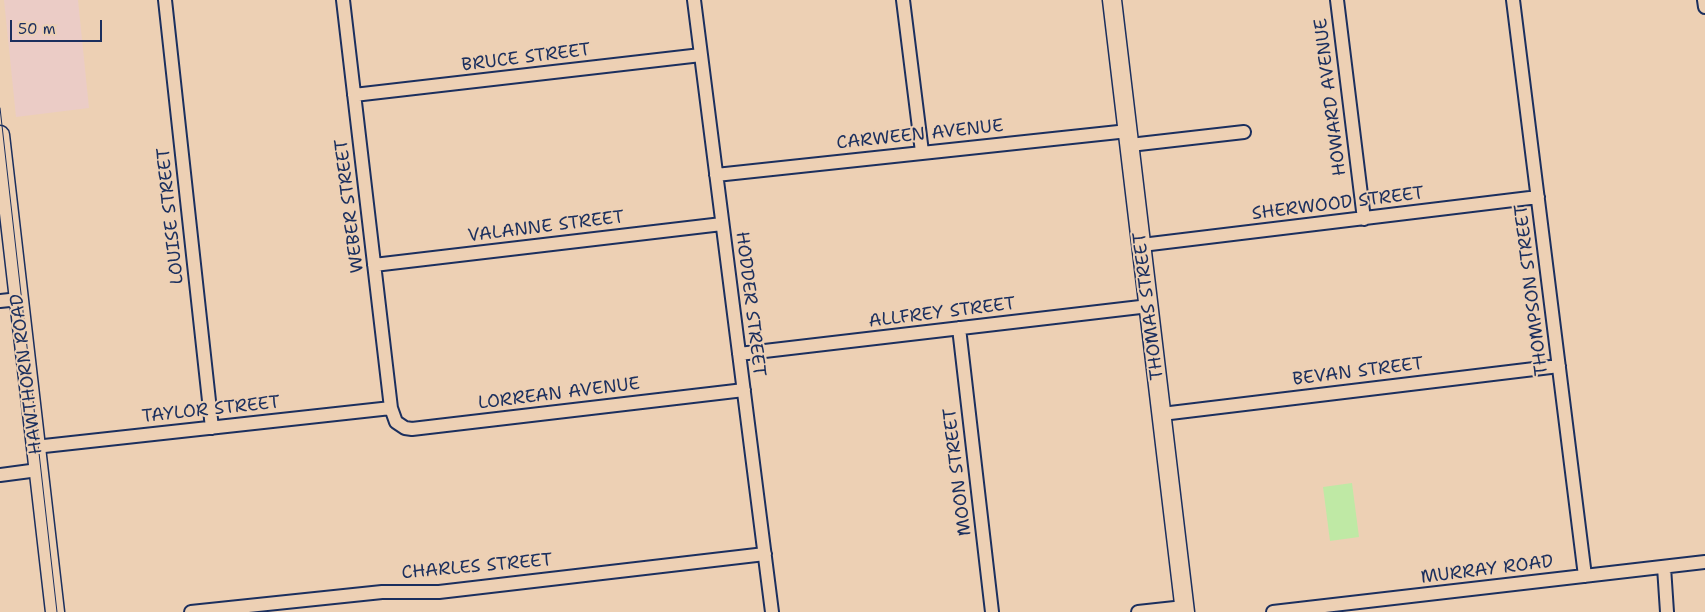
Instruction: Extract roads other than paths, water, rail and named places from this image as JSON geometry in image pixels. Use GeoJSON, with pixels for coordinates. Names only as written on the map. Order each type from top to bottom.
{"type":"FeatureCollection","features":[{"type":"Feature","properties":{"kind":"street","name":"LOUISE STREET"},"geometry":{"type":"LineString","coordinates":[[165,0],[212,428]]}},
{"type":"Feature","properties":{"kind":"street","name":"WEBER STREET"},"geometry":{"type":"LineString","coordinates":[[343,0],[391,408]]}},
{"type":"Feature","properties":{"kind":"street","name":"HODDER STREET"},"geometry":{"type":"LineString","coordinates":[[694,0],[772,612]]}},
{"type":"Feature","properties":{"kind":"street"},"geometry":{"type":"LineString","coordinates":[[903,0],[922,152]]}},
{"type":"Feature","properties":{"kind":"street","name":"THOMAS STREET"},"geometry":{"type":"LineString","coordinates":[[1112,0],[1185,609]]}},
{"type":"Feature","properties":{"kind":"street","name":"HOWARD AVENUE"},"geometry":{"type":"LineString","coordinates":[[1337,0],[1364,219]]}},
{"type":"Feature","properties":{"kind":"street","name":"THOMPSON STREET"},"geometry":{"type":"LineString","coordinates":[[1513,0],[1584,576]]}},
{"type":"Feature","properties":{"kind":"street"},"geometry":{"type":"LineString","coordinates":[[1704,0],[1705,7]]}},
{"type":"Feature","properties":{"kind":"street","name":"BRUCE STREET"},"geometry":{"type":"LineString","coordinates":[[354,95],[701,55]]}},
{"type":"Feature","properties":{"kind":"street","name":"CARWEEN AVENUE"},"geometry":{"type":"LineString","coordinates":[[716,175],[922,152],[1244,132]]}},
{"type":"Feature","properties":{"kind":"street","name":"HAWTHORN ROAD"},"geometry":{"type":"LineString","coordinates":[[0,135],[54,612]]}},
{"type":"Feature","properties":{"kind":"street","name":"SHERWOOD STREET"},"geometry":{"type":"LineString","coordinates":[[1142,246],[1538,198]]}},
{"type":"Feature","properties":{"kind":"street","name":"VALANNE STREET"},"geometry":{"type":"LineString","coordinates":[[374,265],[722,224]]}},
{"type":"Feature","properties":{"kind":"street"},"geometry":{"type":"LineString","coordinates":[[0,301],[18,299]]}},
{"type":"Feature","properties":{"kind":"street","name":"ALLFREY STREET"},"geometry":{"type":"LineString","coordinates":[[739,354],[1149,306]]}},
{"type":"Feature","properties":{"kind":"street","name":"MOON STREET"},"geometry":{"type":"LineString","coordinates":[[958,328],[992,612]]}},
{"type":"Feature","properties":{"kind":"street","name":"BEVAN STREET"},"geometry":{"type":"LineString","coordinates":[[1162,414],[1559,366]]}},
{"type":"Feature","properties":{"kind":"street","name":"LORREAN AVENUE"},"geometry":{"type":"LineString","coordinates":[[391,408],[396,422],[405,428],[412,429],[744,390]]}},
{"type":"Feature","properties":{"kind":"street","name":"TAYLOR STREET"},"geometry":{"type":"LineString","coordinates":[[35,446],[391,408]]}},
{"type":"Feature","properties":{"kind":"street"},"geometry":{"type":"LineString","coordinates":[[0,475],[38,470]]}},
{"type":"Feature","properties":{"kind":"street","name":"CHARLES STREET"},"geometry":{"type":"LineString","coordinates":[[192,612],[382,592],[439,592],[765,554]]}},
{"type":"Feature","properties":{"kind":"street","name":"MURRAY ROAD"},"geometry":{"type":"LineString","coordinates":[[1273,612],[1705,562]]}},
{"type":"Feature","properties":{"kind":"street"},"geometry":{"type":"LineString","coordinates":[[1661,567],[1666,608]]}},
{"type":"Feature","properties":{"kind":"street"},"geometry":{"type":"LineString","coordinates":[[1138,612],[1185,609]]}},
{"type":"Feature","properties":{"kind":"tram line"},"geometry":{"type":"LineString","coordinates":[[0,108],[57,612]]}}]}
